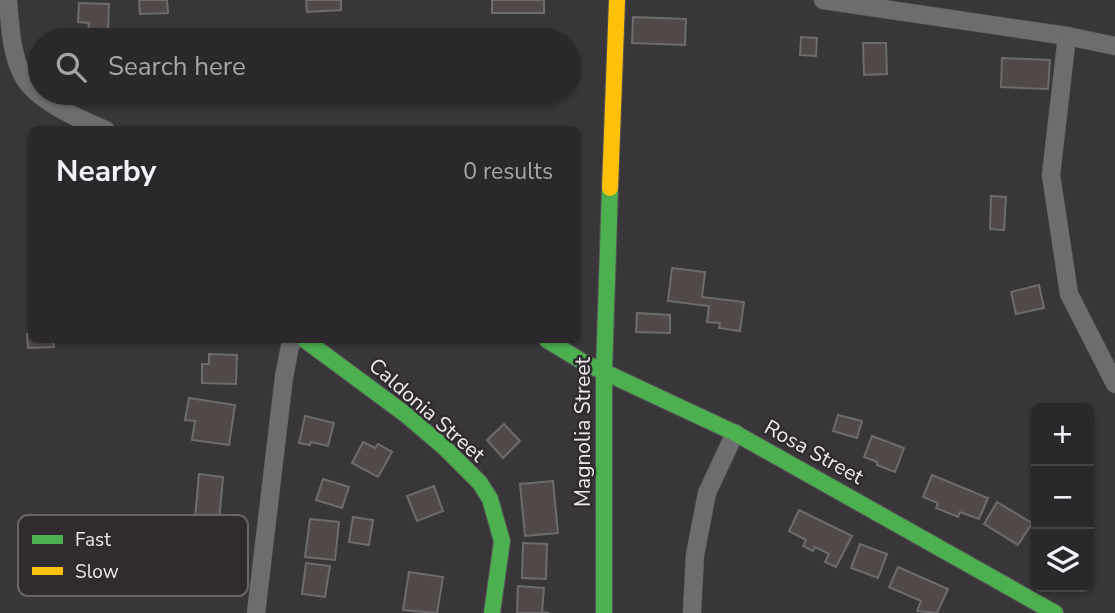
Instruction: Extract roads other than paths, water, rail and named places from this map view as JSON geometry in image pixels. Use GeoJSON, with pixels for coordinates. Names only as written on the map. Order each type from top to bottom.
{"type":"FeatureCollection","features":[{"type":"Feature","properties":{"kind":"street"},"geometry":{"type":"LineString","coordinates":[[8,0],[16,60],[28,83]]}},
{"type":"Feature","properties":{"kind":"street","name":"Magnolia Street"},"geometry":{"type":"LineString","coordinates":[[604,613],[604,371],[617,0]]}},
{"type":"Feature","properties":{"kind":"street"},"geometry":{"type":"LineString","coordinates":[[824,0],[1067,36],[1115,46]]}},
{"type":"Feature","properties":{"kind":"street"},"geometry":{"type":"LineString","coordinates":[[1067,36],[1051,175],[1069,293],[1115,384]]}},
{"type":"Feature","properties":{"kind":"street"},"geometry":{"type":"LineString","coordinates":[[56,105],[97,126]]}},
{"type":"Feature","properties":{"kind":"street"},"geometry":{"type":"LineString","coordinates":[[256,613],[260,559],[284,377],[292,343]]}},
{"type":"Feature","properties":{"kind":"street","name":"Caldonia Street"},"geometry":{"type":"LineString","coordinates":[[309,343],[405,414],[480,483],[490,499],[502,541],[492,613]]}},
{"type":"Feature","properties":{"kind":"street","name":"Rosa Street"},"geometry":{"type":"LineString","coordinates":[[552,343],[583,362],[735,433],[1055,613]]}},
{"type":"Feature","properties":{"kind":"street"},"geometry":{"type":"LineString","coordinates":[[692,613],[695,555],[706,493],[735,433]]}}]}
